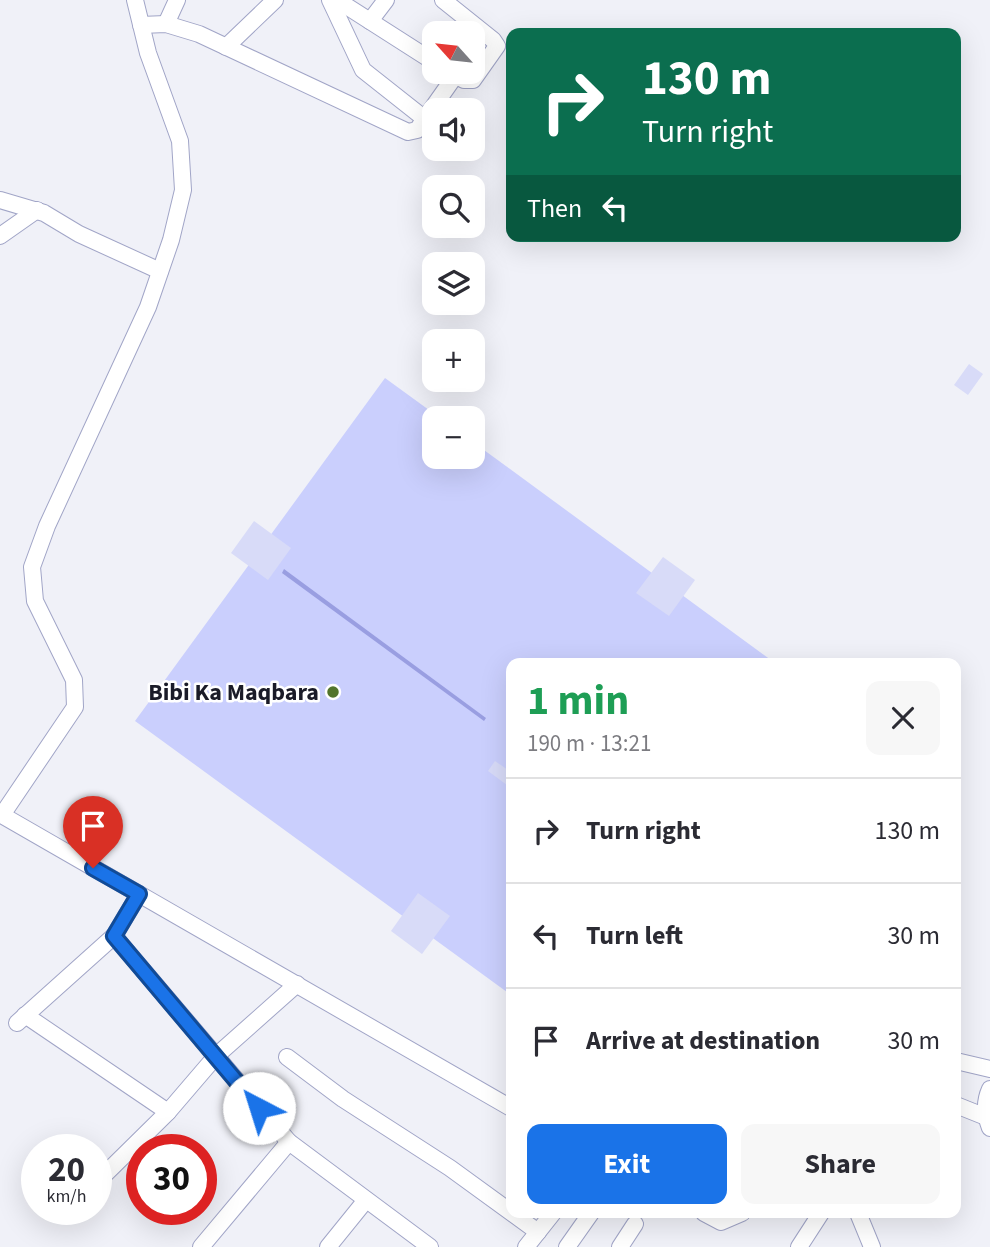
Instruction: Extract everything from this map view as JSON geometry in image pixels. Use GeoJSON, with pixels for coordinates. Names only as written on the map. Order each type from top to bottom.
{"type":"FeatureCollection","features":[{"type":"Feature","properties":{"kind":"street"},"geometry":{"type":"LineString","coordinates":[[135,0],[148,53],[180,141],[183,190],[171,240],[148,307],[47,526],[32,567],[35,601],[74,680],[75,707],[1,814],[506,1105]]}},
{"type":"Feature","properties":{"kind":"street"},"geometry":{"type":"LineString","coordinates":[[166,24],[177,0]]}},
{"type":"Feature","properties":{"kind":"street"},"geometry":{"type":"LineString","coordinates":[[226,47],[275,0]]}},
{"type":"Feature","properties":{"kind":"street"},"geometry":{"type":"LineString","coordinates":[[330,0],[363,70],[422,117]]}},
{"type":"Feature","properties":{"kind":"street"},"geometry":{"type":"LineString","coordinates":[[337,0],[422,54]]}},
{"type":"Feature","properties":{"kind":"street"},"geometry":{"type":"LineString","coordinates":[[370,21],[386,0]]}},
{"type":"Feature","properties":{"kind":"street"},"geometry":{"type":"LineString","coordinates":[[443,0],[469,21]]}},
{"type":"Feature","properties":{"kind":"street"},"geometry":{"type":"LineString","coordinates":[[141,25],[166,24],[183,27],[404,131],[414,132],[422,123]]}},
{"type":"Feature","properties":{"kind":"street"},"geometry":{"type":"LineString","coordinates":[[485,34],[497,46],[485,63]]}},
{"type":"Feature","properties":{"kind":"street"},"geometry":{"type":"LineString","coordinates":[[0,200],[51,216],[73,231],[160,271]]}},
{"type":"Feature","properties":{"kind":"street"},"geometry":{"type":"LineString","coordinates":[[0,236],[37,210]]}},
{"type":"Feature","properties":{"kind":"street"},"geometry":{"type":"LineString","coordinates":[[139,894],[114,936],[21,1019],[168,1112]]}},
{"type":"Feature","properties":{"kind":"street"},"geometry":{"type":"LineString","coordinates":[[114,936],[289,1142],[430,1247]]}},
{"type":"Feature","properties":{"kind":"street"},"geometry":{"type":"LineString","coordinates":[[112,1167],[168,1112],[216,1056],[297,984]]}},
{"type":"Feature","properties":{"kind":"street"},"geometry":{"type":"LineString","coordinates":[[287,1057],[343,1099],[450,1168],[506,1209]]}},
{"type":"Feature","properties":{"kind":"street"},"geometry":{"type":"LineString","coordinates":[[961,1062],[990,1069]]}},
{"type":"Feature","properties":{"kind":"street"},"geometry":{"type":"LineString","coordinates":[[988,1123],[986,1102],[990,1089]]}},
{"type":"Feature","properties":{"kind":"street"},"geometry":{"type":"LineString","coordinates":[[961,1108],[988,1123]]}},
{"type":"Feature","properties":{"kind":"street"},"geometry":{"type":"LineString","coordinates":[[201,1247],[289,1142]]}},
{"type":"Feature","properties":{"kind":"street"},"geometry":{"type":"LineString","coordinates":[[328,1247],[366,1200]]}},
{"type":"Feature","properties":{"kind":"street"},"geometry":{"type":"LineString","coordinates":[[518,1218],[538,1233]]}},
{"type":"Feature","properties":{"kind":"street"},"geometry":{"type":"LineString","coordinates":[[526,1247],[549,1218]]}},
{"type":"Feature","properties":{"kind":"street"},"geometry":{"type":"LineString","coordinates":[[567,1247],[587,1218]]}},
{"type":"Feature","properties":{"kind":"street"},"geometry":{"type":"LineString","coordinates":[[713,1218],[721,1222],[730,1218]]}},
{"type":"Feature","properties":{"kind":"street"},"geometry":{"type":"LineString","coordinates":[[799,1247],[818,1218]]}},
{"type":"Feature","properties":{"kind":"street"},"geometry":{"type":"LineString","coordinates":[[860,1218],[872,1247]]}},
{"type":"Feature","properties":{"kind":"street"},"geometry":{"type":"LineString","coordinates":[[620,1247],[635,1224]]}},
{"type":"Feature","properties":{"kind":"shaded area","name":"Bibi Ka Maqbara"},"geometry":{"type":"Polygon","coordinates":[[[385,378],[424,406],[422,469],[485,469],[485,451],[768,658],[506,658],[506,991],[135,721],[385,378]]]}},
{"type":"Feature","properties":{"kind":"shaded area"},"geometry":{"type":"Polygon","coordinates":[[[284,569],[486,718],[484,721],[282,573],[284,569]]]}},
{"type":"Feature","properties":{"kind":"building"},"geometry":{"type":"Polygon","coordinates":[[[969,364],[983,374],[968,395],[954,385],[969,364]]]}},
{"type":"Feature","properties":{"kind":"building"},"geometry":{"type":"Polygon","coordinates":[[[254,521],[291,548],[268,580],[231,553],[254,521]]]}},
{"type":"Feature","properties":{"kind":"building"},"geometry":{"type":"Polygon","coordinates":[[[663,557],[695,580],[669,616],[636,593],[663,557]]]}},
{"type":"Feature","properties":{"kind":"building"},"geometry":{"type":"Polygon","coordinates":[[[495,761],[506,769],[506,784],[488,771],[495,761]]]}},
{"type":"Feature","properties":{"kind":"building"},"geometry":{"type":"Polygon","coordinates":[[[418,893],[450,916],[422,954],[391,931],[418,893]]]}},
{"type":"Feature","properties":{"kind":"place","name":"Bibi Ka Maqbara"},"geometry":{"type":"Point","coordinates":[333,692]}},
{"type":"Feature","properties":{"kind":"route"},"geometry":{"type":"LineString","coordinates":[[93,868],[139,894],[114,936],[259,1108]]}}]}
